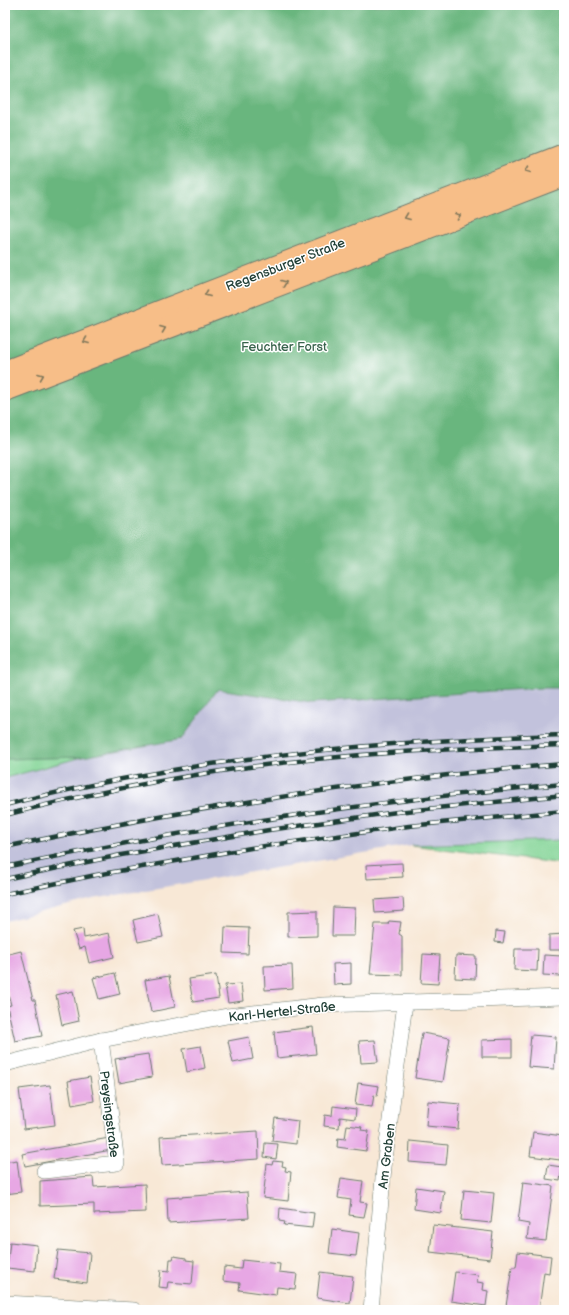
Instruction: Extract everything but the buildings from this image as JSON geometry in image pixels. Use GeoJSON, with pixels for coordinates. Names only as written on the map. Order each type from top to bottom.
{"type":"FeatureCollection","features":[{"type":"Feature","properties":{"kind":"main road","name":"Regensburger Straße"},"geometry":{"type":"LineString","coordinates":[[5,372],[564,156]]}},
{"type":"Feature","properties":{"kind":"main road","name":"Regensburger Straße"},"geometry":{"type":"LineString","coordinates":[[5,390],[564,174]]}},
{"type":"Feature","properties":{"kind":"street","name":"Karl-Hertel-Straße"},"geometry":{"type":"LineString","coordinates":[[5,1064],[101,1040],[227,1016],[323,1005],[564,997]]}},
{"type":"Feature","properties":{"kind":"street","name":"Am Graben"},"geometry":{"type":"LineString","coordinates":[[371,1310],[384,1167],[405,1002]]}},
{"type":"Feature","properties":{"kind":"street","name":"Preysingstraße"},"geometry":{"type":"LineString","coordinates":[[44,1171],[118,1163],[101,1040]]}},
{"type":"Feature","properties":{"kind":"street"},"geometry":{"type":"LineString","coordinates":[[5,1303],[134,1310]]}},
{"type":"Feature","properties":{"kind":"shaded area"},"geometry":{"type":"Polygon","coordinates":[[[539,688],[564,688],[564,840],[411,845],[93,899],[5,921],[5,778],[82,757],[182,739],[218,689],[312,703],[539,688]]]}},
{"type":"Feature","properties":{"kind":"green space","name":"Feuchter Forst"},"geometry":{"type":"Polygon","coordinates":[[[5,5],[564,5],[564,688],[539,688],[312,703],[218,689],[182,739],[82,757],[5,759],[5,5]]]}},
{"type":"Feature","properties":{"kind":"green space"},"geometry":{"type":"Polygon","coordinates":[[[82,757],[5,778],[5,759],[82,757]]]}},
{"type":"Feature","properties":{"kind":"green space"},"geometry":{"type":"Polygon","coordinates":[[[564,840],[564,864],[411,845],[564,840]]]}},
{"type":"Feature","properties":{"kind":"railway"},"geometry":{"type":"LineString","coordinates":[[5,805],[143,775],[283,755],[353,747],[423,742],[564,735]]}},
{"type":"Feature","properties":{"kind":"railway"},"geometry":{"type":"LineString","coordinates":[[5,815],[93,794],[152,782],[212,772],[282,763],[322,758],[403,752],[564,745]]}},
{"type":"Feature","properties":{"kind":"railway"},"geometry":{"type":"LineString","coordinates":[[5,847],[144,820],[283,796],[423,778],[564,764]]}},
{"type":"Feature","properties":{"kind":"railway"},"geometry":{"type":"LineString","coordinates":[[5,867],[144,840],[283,817],[423,798],[564,784]]}},
{"type":"Feature","properties":{"kind":"railway"},"geometry":{"type":"LineString","coordinates":[[5,879],[121,855],[269,830],[397,812],[564,795]]}},
{"type":"Feature","properties":{"kind":"railway"},"geometry":{"type":"LineString","coordinates":[[5,894],[96,875],[251,848],[409,826],[564,811]]}}]}
